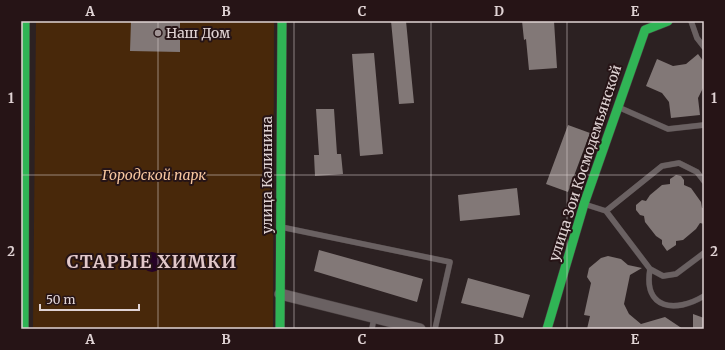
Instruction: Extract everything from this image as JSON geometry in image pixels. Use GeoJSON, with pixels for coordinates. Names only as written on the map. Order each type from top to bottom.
{"type":"FeatureCollection","features":[{"type":"Feature","properties":{"kind":"street"},"geometry":{"type":"LineString","coordinates":[[24,329],[23,92],[25,21]]}},
{"type":"Feature","properties":{"kind":"street","name":"улица Калинина"},"geometry":{"type":"LineString","coordinates":[[280,329],[282,21]]}},
{"type":"Feature","properties":{"kind":"street","name":"улица Зои Космодемьянской"},"geometry":{"type":"LineString","coordinates":[[547,329],[584,204],[646,26],[668,21]]}},
{"type":"Feature","properties":{"kind":"street"},"geometry":{"type":"LineString","coordinates":[[280,294],[420,329]]}},
{"type":"Feature","properties":{"kind":"lane"},"geometry":{"type":"LineString","coordinates":[[691,21],[697,38],[704,47]]}},
{"type":"Feature","properties":{"kind":"lane"},"geometry":{"type":"LineString","coordinates":[[618,107],[668,129],[704,125]]}},
{"type":"Feature","properties":{"kind":"lane"},"geometry":{"type":"LineString","coordinates":[[606,211],[662,166],[679,163],[697,172],[704,181]]}},
{"type":"Feature","properties":{"kind":"lane"},"geometry":{"type":"LineString","coordinates":[[584,204],[606,211],[650,270],[663,276],[676,274],[702,254],[704,261]]}},
{"type":"Feature","properties":{"kind":"lane"},"geometry":{"type":"LineString","coordinates":[[280,226],[450,262],[435,329]]}},
{"type":"Feature","properties":{"kind":"lane"},"geometry":{"type":"LineString","coordinates":[[650,270],[648,281],[651,293],[659,303],[673,307],[690,304],[704,296]]}},
{"type":"Feature","properties":{"kind":"lane"},"geometry":{"type":"LineString","coordinates":[[372,329],[374,318]]}},
{"type":"Feature","properties":{"kind":"green space","name":"Городской парк"},"geometry":{"type":"Polygon","coordinates":[[[36,21],[274,21],[273,329],[33,329],[36,21]]]}},
{"type":"Feature","properties":{"kind":"shaded area"},"geometry":{"type":"Polygon","coordinates":[[[152,252],[159,255],[162,262],[159,269],[152,272],[145,269],[142,262],[145,255],[152,252]]]}},
{"type":"Feature","properties":{"kind":"building"},"geometry":{"type":"Polygon","coordinates":[[[131,21],[180,21],[180,52],[130,51],[131,21]]]}},
{"type":"Feature","properties":{"kind":"building"},"geometry":{"type":"Polygon","coordinates":[[[391,21],[406,21],[414,103],[399,104],[391,21]]]}},
{"type":"Feature","properties":{"kind":"building"},"geometry":{"type":"Polygon","coordinates":[[[522,21],[554,21],[557,68],[529,70],[526,39],[524,40],[522,21]]]}},
{"type":"Feature","properties":{"kind":"building"},"geometry":{"type":"Polygon","coordinates":[[[374,53],[383,154],[360,156],[352,54],[374,53]]]}},
{"type":"Feature","properties":{"kind":"building"},"geometry":{"type":"Polygon","coordinates":[[[698,54],[704,62],[704,86],[698,98],[700,115],[671,118],[669,102],[662,93],[646,86],[657,59],[673,66],[686,64],[698,54]]]}},
{"type":"Feature","properties":{"kind":"building"},"geometry":{"type":"Polygon","coordinates":[[[316,109],[334,109],[337,154],[341,154],[343,174],[315,176],[314,155],[319,155],[316,109]]]}},
{"type":"Feature","properties":{"kind":"building"},"geometry":{"type":"Polygon","coordinates":[[[568,125],[590,133],[568,192],[546,184],[568,125]]]}},
{"type":"Feature","properties":{"kind":"building"},"geometry":{"type":"Polygon","coordinates":[[[676,175],[681,176],[684,180],[684,185],[691,188],[701,202],[702,208],[704,208],[704,224],[700,223],[696,229],[683,240],[676,241],[676,245],[667,251],[662,244],[662,240],[656,236],[645,222],[644,216],[640,215],[636,210],[636,205],[642,200],[646,201],[650,195],[662,185],[670,184],[670,179],[676,175]]]}},
{"type":"Feature","properties":{"kind":"building"},"geometry":{"type":"Polygon","coordinates":[[[517,188],[520,215],[460,221],[458,195],[517,188]]]}},
{"type":"Feature","properties":{"kind":"building"},"geometry":{"type":"Polygon","coordinates":[[[319,250],[423,279],[417,302],[314,271],[319,250]]]}},
{"type":"Feature","properties":{"kind":"building"},"geometry":{"type":"Polygon","coordinates":[[[608,256],[621,259],[628,265],[642,268],[630,275],[624,304],[629,314],[641,324],[665,317],[683,329],[587,329],[590,316],[584,315],[591,283],[587,277],[589,268],[601,258],[608,256]]]}},
{"type":"Feature","properties":{"kind":"building"},"geometry":{"type":"Polygon","coordinates":[[[468,278],[530,295],[523,318],[461,303],[468,278]]]}},
{"type":"Feature","properties":{"kind":"building"},"geometry":{"type":"Polygon","coordinates":[[[693,314],[704,318],[704,329],[693,329],[693,314]]]}},
{"type":"Feature","properties":{"kind":"traffic: fast"},"geometry":{"type":"LineString","coordinates":[[24,329],[25,21]]}},
{"type":"Feature","properties":{"kind":"traffic: fast"},"geometry":{"type":"LineString","coordinates":[[280,329],[282,21]]}},
{"type":"Feature","properties":{"kind":"traffic: fast"},"geometry":{"type":"LineString","coordinates":[[547,329],[584,204],[645,30],[668,21]]}},
{"type":"Feature","properties":{"kind":"place","name":"Наш Дом"},"geometry":{"type":"Point","coordinates":[158,33]}},
{"type":"Feature","properties":{"kind":"district","name":"СТАРЫЕ ХИМКИ"},"geometry":{"type":"Point","coordinates":[152,262]}}]}
